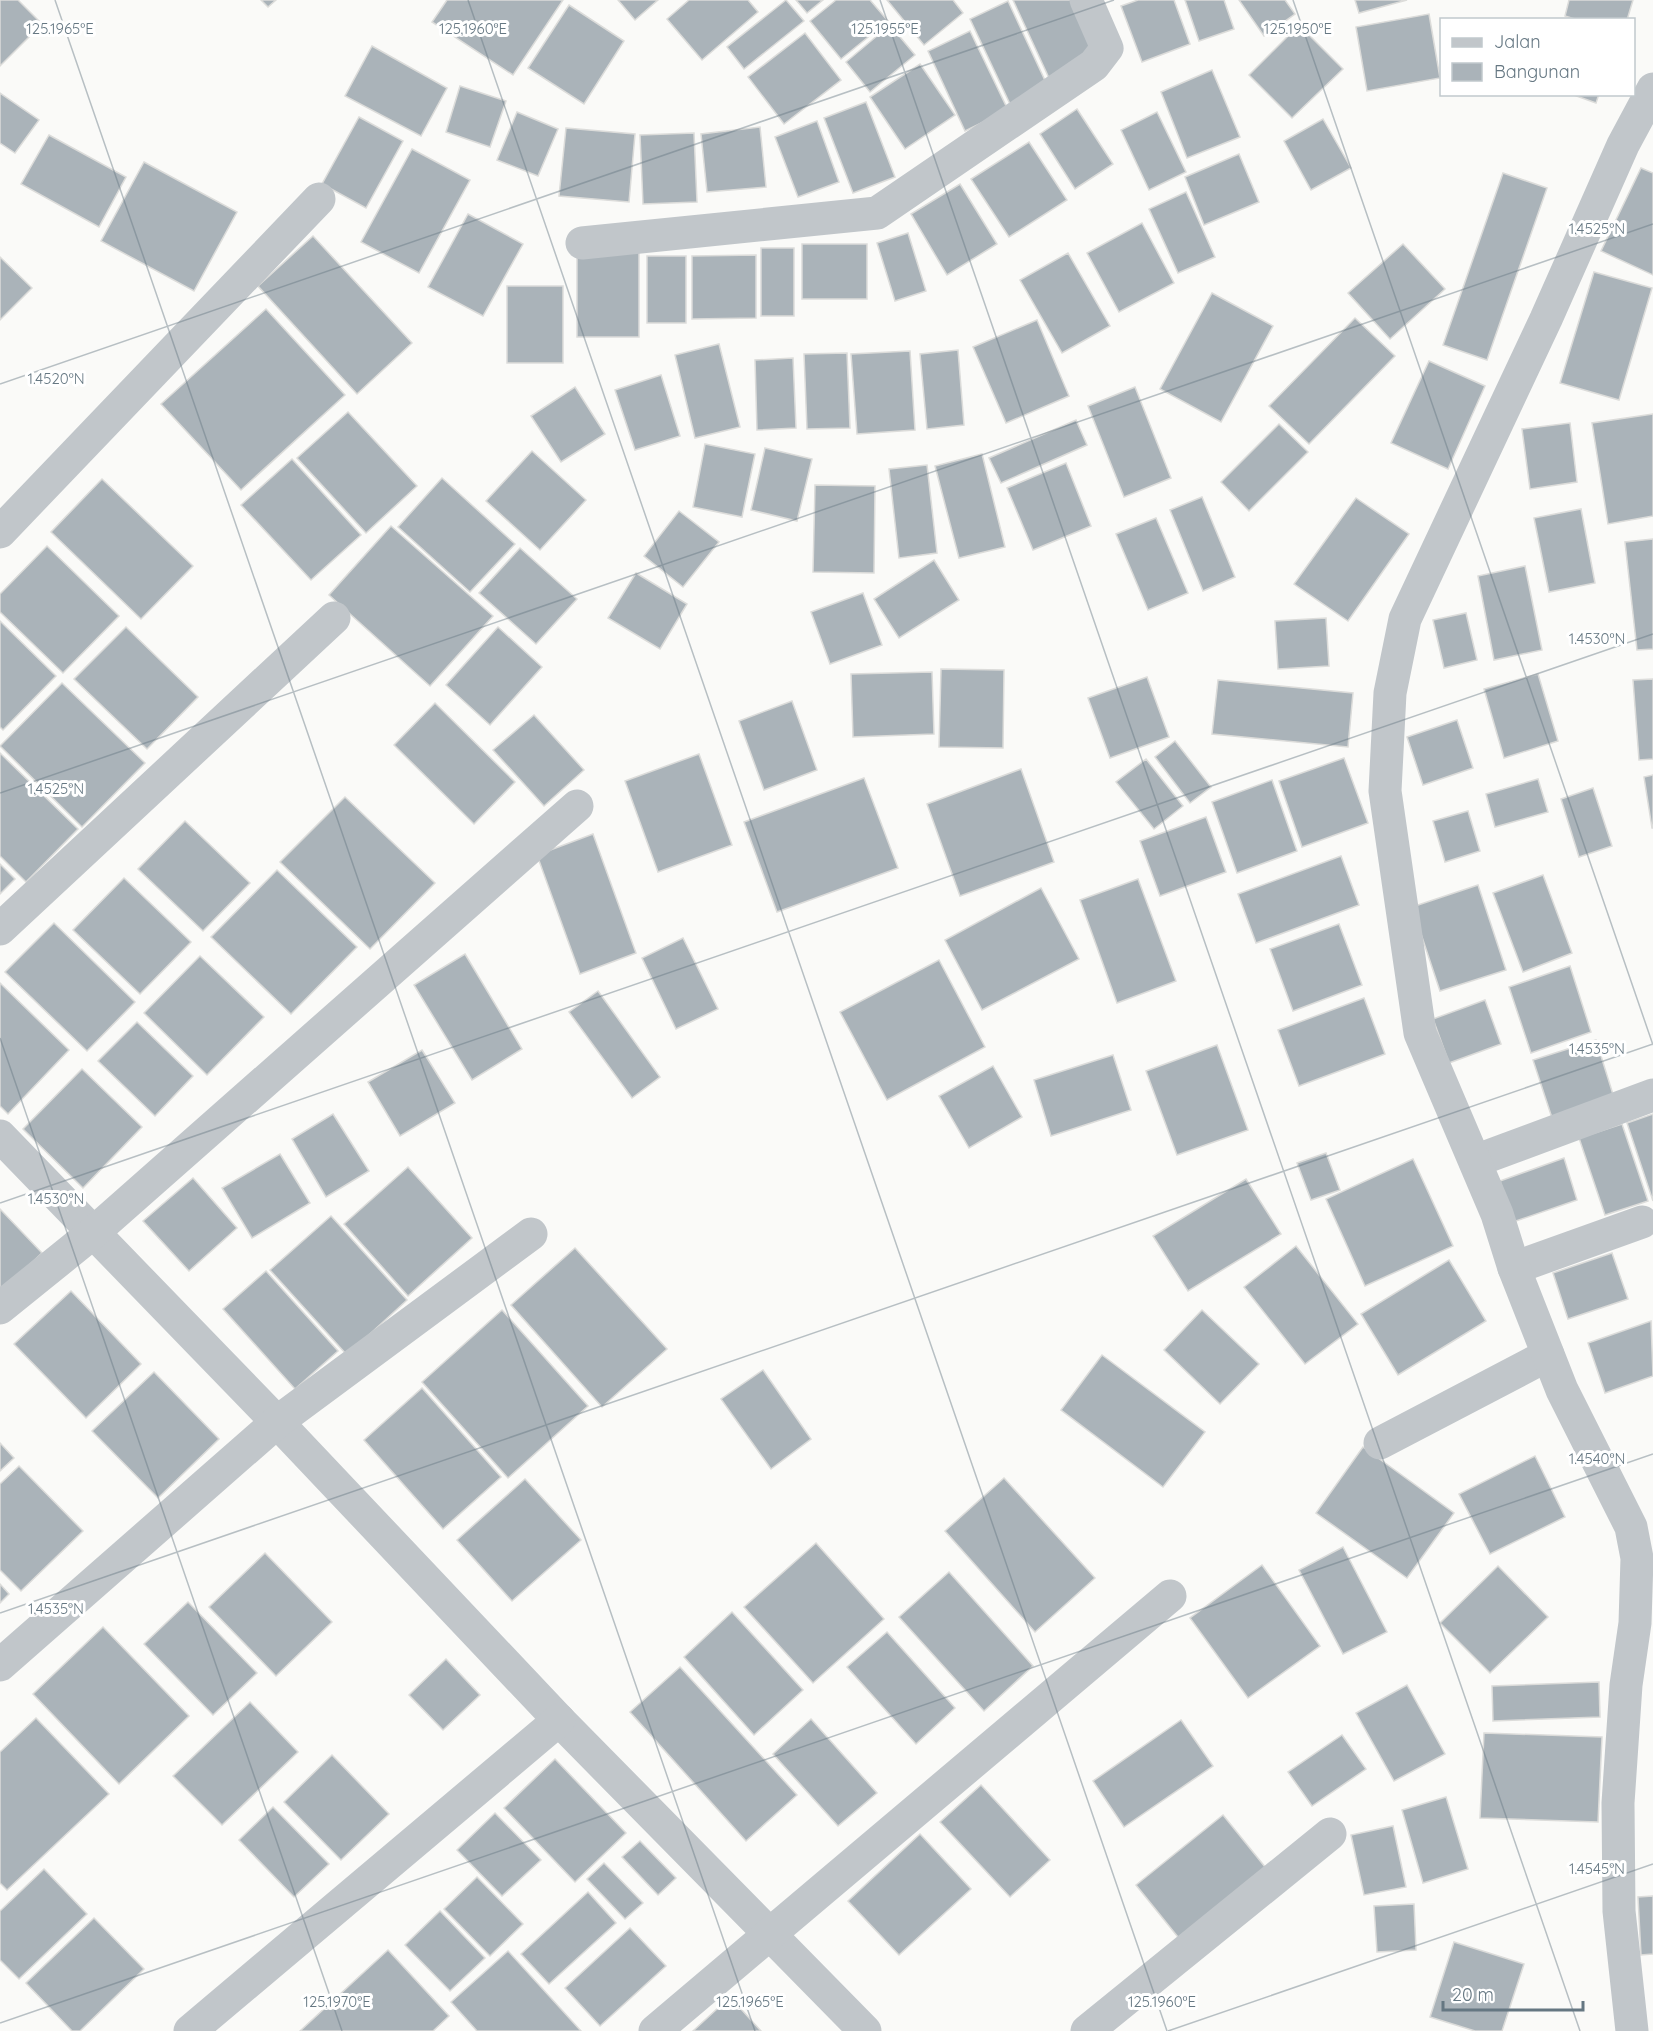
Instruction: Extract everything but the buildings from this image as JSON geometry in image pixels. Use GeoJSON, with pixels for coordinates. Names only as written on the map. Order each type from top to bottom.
{"type":"FeatureCollection","features":[{"type":"Feature","properties":{"kind":"street"},"geometry":{"type":"LineString","coordinates":[[582,243],[877,213],[1094,65],[1107,48],[1086,0]]}},
{"type":"Feature","properties":{"kind":"street"},"geometry":{"type":"LineString","coordinates":[[1632,2031],[1618,1911],[1618,1803],[1626,1685],[1635,1623],[1637,1558],[1630,1527],[1580,1431],[1514,1268],[1497,1214],[1420,1033],[1385,791],[1390,693],[1405,619],[1546,319],[1623,145],[1653,89]]}},
{"type":"Feature","properties":{"kind":"street"},"geometry":{"type":"LineString","coordinates":[[0,532],[319,199]]}},
{"type":"Feature","properties":{"kind":"street"},"geometry":{"type":"LineString","coordinates":[[0,929],[334,618]]}},
{"type":"Feature","properties":{"kind":"street"},"geometry":{"type":"LineString","coordinates":[[0,1308],[94,1232],[577,806]]}},
{"type":"Feature","properties":{"kind":"street"},"geometry":{"type":"LineString","coordinates":[[1475,1161],[1653,1095]]}},
{"type":"Feature","properties":{"kind":"street"},"geometry":{"type":"LineString","coordinates":[[0,1136],[277,1422],[559,1720],[865,2031]]}},
{"type":"Feature","properties":{"kind":"street"},"geometry":{"type":"LineString","coordinates":[[1514,1268],[1642,1222]]}},
{"type":"Feature","properties":{"kind":"street"},"geometry":{"type":"LineString","coordinates":[[0,1665],[277,1422],[531,1234]]}},
{"type":"Feature","properties":{"kind":"street"},"geometry":{"type":"LineString","coordinates":[[1380,1443],[1548,1355]]}},
{"type":"Feature","properties":{"kind":"street"},"geometry":{"type":"LineString","coordinates":[[655,2031],[1170,1596]]}},
{"type":"Feature","properties":{"kind":"street"},"geometry":{"type":"LineString","coordinates":[[189,2031],[559,1720]]}},
{"type":"Feature","properties":{"kind":"street"},"geometry":{"type":"LineString","coordinates":[[1087,2031],[1330,1834]]}}]}
